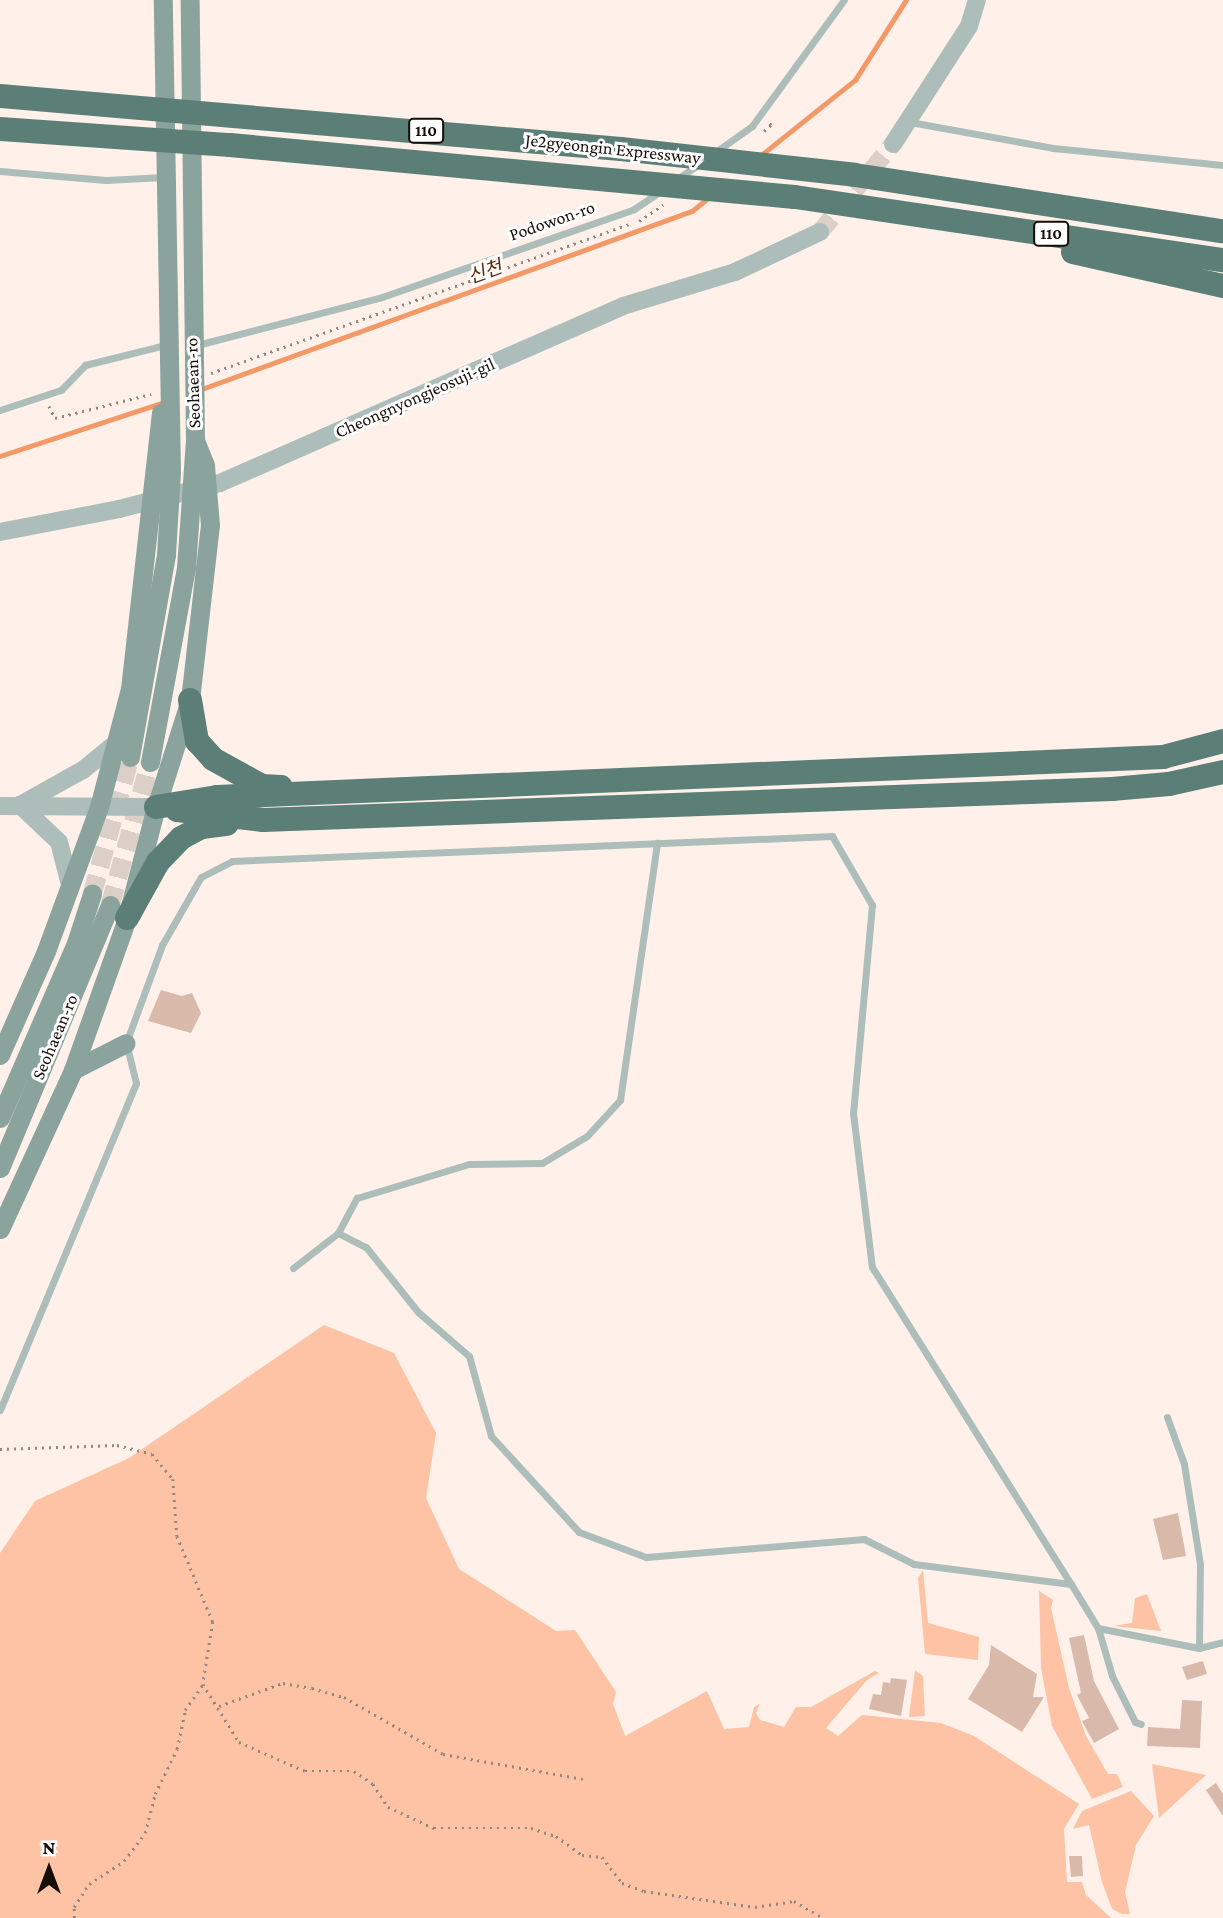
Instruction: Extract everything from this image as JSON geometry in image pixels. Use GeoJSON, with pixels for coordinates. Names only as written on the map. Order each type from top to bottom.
{"type":"FeatureCollection","features":[{"type":"Feature","properties":{"kind":"highway","name":"Je2gyeongin Expressway"},"geometry":{"type":"LineString","coordinates":[[0,96],[621,149],[896,182],[1223,231]]}},
{"type":"Feature","properties":{"kind":"highway","name":"Je2gyeongin Expressway"},"geometry":{"type":"LineString","coordinates":[[0,129],[230,145],[598,178],[879,209],[1223,260]]}},
{"type":"Feature","properties":{"kind":"highway"},"geometry":{"type":"LineString","coordinates":[[943,218],[1223,286]]}},
{"type":"Feature","properties":{"kind":"highway"},"geometry":{"type":"LineString","coordinates":[[190,700],[197,741],[213,759],[262,786],[355,794]]}},
{"type":"Feature","properties":{"kind":"highway"},"geometry":{"type":"LineString","coordinates":[[156,807],[217,797],[355,794],[1150,757],[1223,741]]}},
{"type":"Feature","properties":{"kind":"highway"},"geometry":{"type":"LineString","coordinates":[[118,912],[181,838],[202,827],[263,820],[1112,789],[1169,784],[1223,772]]}},
{"type":"Feature","properties":{"kind":"highway"},"geometry":{"type":"LineString","coordinates":[[156,807],[263,820]]}},
{"type":"Feature","properties":{"kind":"main road","name":"Seohaean-ro"},"geometry":{"type":"LineString","coordinates":[[159,521],[167,372],[163,0]]}},
{"type":"Feature","properties":{"kind":"main road","name":"Seohaean-ro"},"geometry":{"type":"LineString","coordinates":[[190,0],[193,351],[195,433],[199,466]]}},
{"type":"Feature","properties":{"kind":"main road"},"geometry":{"type":"LineString","coordinates":[[0,1229],[73,1070],[118,912],[156,807],[190,700],[210,525],[199,466]]}},
{"type":"Feature","properties":{"kind":"main road"},"geometry":{"type":"LineString","coordinates":[[150,762],[169,678],[199,466]]}},
{"type":"Feature","properties":{"kind":"main road"},"geometry":{"type":"LineString","coordinates":[[0,1055],[99,807],[130,689],[159,521]]}},
{"type":"Feature","properties":{"kind":"main road"},"geometry":{"type":"LineString","coordinates":[[130,757],[159,521]]}},
{"type":"Feature","properties":{"kind":"main road","name":"Seohaean-ro"},"geometry":{"type":"LineString","coordinates":[[0,1118],[76,943],[92,894]]}},
{"type":"Feature","properties":{"kind":"main road","name":"Seohaean-ro"},"geometry":{"type":"LineString","coordinates":[[0,1168],[118,912]]}},
{"type":"Feature","properties":{"kind":"main road"},"geometry":{"type":"LineString","coordinates":[[73,1070],[126,1043]]}},
{"type":"Feature","properties":{"kind":"street"},"geometry":{"type":"LineString","coordinates":[[893,144],[911,122],[970,26],[977,0]]}},
{"type":"Feature","properties":{"kind":"street","name":"Cheongnyongjeosuji-gil"},"geometry":{"type":"LineString","coordinates":[[0,532],[119,509],[220,484],[623,306],[735,272],[820,232]]}},
{"type":"Feature","properties":{"kind":"street"},"geometry":{"type":"LineString","coordinates":[[20,805],[83,771],[116,743]]}},
{"type":"Feature","properties":{"kind":"street"},"geometry":{"type":"LineString","coordinates":[[20,805],[59,842],[70,885]]}},
{"type":"Feature","properties":{"kind":"street"},"geometry":{"type":"LineString","coordinates":[[0,806],[156,807]]}},
{"type":"Feature","properties":{"kind":"lane","name":"Podowon-ro"},"geometry":{"type":"LineString","coordinates":[[193,351],[382,297],[634,209],[752,126],[844,0]]}},
{"type":"Feature","properties":{"kind":"lane"},"geometry":{"type":"LineString","coordinates":[[911,122],[1053,148],[1223,165]]}},
{"type":"Feature","properties":{"kind":"lane"},"geometry":{"type":"LineString","coordinates":[[0,171],[106,180],[164,177]]}},
{"type":"Feature","properties":{"kind":"lane"},"geometry":{"type":"LineString","coordinates":[[0,410],[61,390],[85,365],[166,344]]}},
{"type":"Feature","properties":{"kind":"lane"},"geometry":{"type":"LineString","coordinates":[[0,1410],[136,1083],[126,1043],[162,945],[201,877],[232,861],[832,836],[872,905],[853,1113],[872,1267],[1098,1628],[1112,1676],[1135,1722],[1141,1724]]}},
{"type":"Feature","properties":{"kind":"lane"},"geometry":{"type":"LineString","coordinates":[[292,1268],[338,1233],[357,1198],[469,1164],[541,1163],[587,1136],[620,1100],[657,843]]}},
{"type":"Feature","properties":{"kind":"lane"},"geometry":{"type":"LineString","coordinates":[[338,1233],[366,1247],[418,1312],[469,1356],[491,1436],[579,1532],[646,1558],[864,1539],[914,1564],[1071,1584]]}},
{"type":"Feature","properties":{"kind":"lane"},"geometry":{"type":"LineString","coordinates":[[1167,1417],[1184,1464],[1200,1564],[1199,1648]]}},
{"type":"Feature","properties":{"kind":"lane"},"geometry":{"type":"LineString","coordinates":[[1098,1628],[1199,1648],[1223,1643]]}},
{"type":"Feature","properties":{"kind":"path"},"geometry":{"type":"LineString","coordinates":[[0,1449],[117,1445],[152,1454],[173,1479],[177,1536],[213,1622],[203,1684],[186,1710],[177,1749],[155,1794],[145,1833],[124,1861],[89,1884],[74,1907],[74,1918]]}},
{"type":"Feature","properties":{"kind":"path"},"geometry":{"type":"LineString","coordinates":[[219,1706],[284,1683],[312,1688],[344,1697],[443,1754],[583,1779]]}},
{"type":"Feature","properties":{"kind":"path"},"geometry":{"type":"LineString","coordinates":[[203,1684],[239,1742],[305,1770],[354,1770],[373,1784],[388,1807],[401,1817],[434,1828],[490,1826],[556,1836],[582,1854],[602,1857],[622,1883],[644,1891],[694,1894],[755,1907],[794,1901],[824,1918]]}},
{"type":"Feature","properties":{"kind":"shaded area"},"geometry":{"type":"Polygon","coordinates":[[[324,1325],[394,1353],[436,1433],[426,1498],[459,1569],[556,1631],[575,1630],[616,1692],[613,1704],[625,1736],[707,1691],[724,1729],[749,1727],[754,1707],[760,1704],[756,1713],[760,1720],[784,1727],[796,1707],[811,1707],[875,1671],[879,1673],[867,1680],[826,1728],[838,1736],[862,1715],[941,1723],[974,1736],[1079,1804],[1064,1829],[1067,1882],[1082,1882],[1086,1895],[1111,1918],[0,1918],[0,1553],[35,1501],[129,1458],[324,1325]]]}},
{"type":"Feature","properties":{"kind":"shaded area"},"geometry":{"type":"Polygon","coordinates":[[[923,1570],[928,1623],[979,1637],[978,1660],[925,1654],[918,1578],[923,1570]]]}},
{"type":"Feature","properties":{"kind":"shaded area"},"geometry":{"type":"Polygon","coordinates":[[[1039,1591],[1053,1600],[1051,1608],[1069,1688],[1086,1736],[1108,1774],[1117,1774],[1123,1787],[1092,1799],[1052,1726],[1041,1668],[1039,1591]]]}},
{"type":"Feature","properties":{"kind":"shaded area"},"geometry":{"type":"Polygon","coordinates":[[[1147,1594],[1161,1631],[1113,1626],[1132,1623],[1135,1598],[1147,1594]]]}},
{"type":"Feature","properties":{"kind":"shaded area"},"geometry":{"type":"Polygon","coordinates":[[[915,1670],[923,1676],[925,1716],[909,1717],[915,1670]]]}},
{"type":"Feature","properties":{"kind":"shaded area"},"geometry":{"type":"Polygon","coordinates":[[[1152,1764],[1206,1775],[1159,1818],[1152,1764]]]}},
{"type":"Feature","properties":{"kind":"shaded area"},"geometry":{"type":"Polygon","coordinates":[[[1131,1791],[1154,1816],[1136,1845],[1125,1892],[1130,1914],[1122,1914],[1112,1909],[1102,1882],[1089,1825],[1073,1829],[1082,1811],[1131,1791]]]}},
{"type":"Feature","properties":{"kind":"building"},"geometry":{"type":"Polygon","coordinates":[[[161,990],[182,996],[192,993],[201,1013],[191,1033],[148,1021],[161,990]]]}},
{"type":"Feature","properties":{"kind":"building"},"geometry":{"type":"Polygon","coordinates":[[[1178,1513],[1186,1556],[1163,1560],[1153,1519],[1178,1513]]]}},
{"type":"Feature","properties":{"kind":"building"},"geometry":{"type":"Polygon","coordinates":[[[1084,1635],[1094,1681],[1119,1729],[1094,1743],[1082,1721],[1089,1718],[1077,1695],[1081,1693],[1069,1638],[1084,1635]]]}},
{"type":"Feature","properties":{"kind":"building"},"geometry":{"type":"Polygon","coordinates":[[[991,1645],[1037,1674],[1033,1697],[1044,1697],[1022,1732],[968,1699],[989,1665],[991,1645]]]}},
{"type":"Feature","properties":{"kind":"building"},"geometry":{"type":"Polygon","coordinates":[[[1203,1661],[1207,1674],[1187,1680],[1182,1667],[1203,1661]]]}},
{"type":"Feature","properties":{"kind":"building"},"geometry":{"type":"Polygon","coordinates":[[[891,1678],[907,1680],[901,1716],[869,1709],[873,1694],[881,1695],[883,1682],[890,1683],[891,1678]]]}},
{"type":"Feature","properties":{"kind":"building"},"geometry":{"type":"Polygon","coordinates":[[[1182,1700],[1202,1701],[1200,1748],[1147,1746],[1148,1727],[1180,1729],[1182,1700]]]}},
{"type":"Feature","properties":{"kind":"building"},"geometry":{"type":"Polygon","coordinates":[[[1216,1783],[1223,1794],[1223,1816],[1206,1790],[1216,1783]]]}},
{"type":"Feature","properties":{"kind":"building"},"geometry":{"type":"Polygon","coordinates":[[[1069,1856],[1082,1856],[1083,1876],[1071,1877],[1069,1856]]]}},
{"type":"Feature","properties":{"kind":"waterway","name":"신천"},"geometry":{"type":"LineString","coordinates":[[760,156],[855,80],[906,0]]}},
{"type":"Feature","properties":{"kind":"waterway","name":"신천"},"geometry":{"type":"LineString","coordinates":[[199,390],[692,211],[707,199]]}},
{"type":"Feature","properties":{"kind":"waterway","name":"신천"},"geometry":{"type":"LineString","coordinates":[[0,456],[164,402]]}},
{"type":"Feature","properties":{"kind":"tunnel"},"geometry":{"type":"LineString","coordinates":[[820,232],[893,144]]}},
{"type":"Feature","properties":{"kind":"tunnel"},"geometry":{"type":"LineString","coordinates":[[92,894],[130,757]]}},
{"type":"Feature","properties":{"kind":"tunnel"},"geometry":{"type":"LineString","coordinates":[[110,905],[150,762]]}}]}
